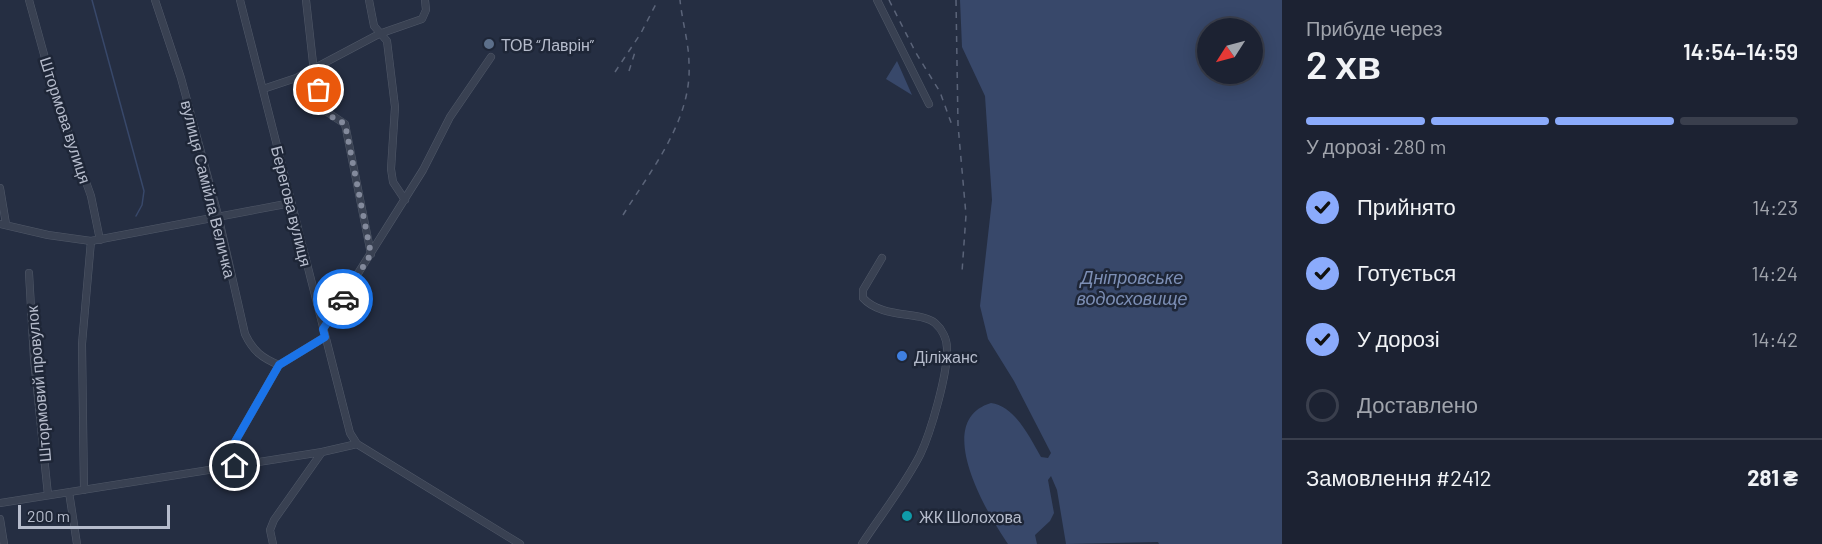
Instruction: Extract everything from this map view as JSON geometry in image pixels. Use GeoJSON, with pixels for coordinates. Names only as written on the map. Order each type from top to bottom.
{"type":"FeatureCollection","features":[{"type":"Feature","properties":{"kind":"street","name":"Штормова вулиця"},"geometry":{"type":"LineString","coordinates":[[29,0],[56,98],[91,196],[100,240]]}},
{"type":"Feature","properties":{"kind":"street","name":"вулиця Самійла Величка"},"geometry":{"type":"LineString","coordinates":[[155,0],[181,78],[218,215],[245,334],[252,349],[265,360],[279,365]]}},
{"type":"Feature","properties":{"kind":"street","name":"Берегова вулиця"},"geometry":{"type":"LineString","coordinates":[[240,0],[346,421],[357,444]]}},
{"type":"Feature","properties":{"kind":"street"},"geometry":{"type":"LineString","coordinates":[[306,0],[315,70],[325,113],[345,124],[371,254]]}},
{"type":"Feature","properties":{"kind":"street"},"geometry":{"type":"LineString","coordinates":[[369,0],[374,26],[387,41],[394,88],[391,169],[393,182],[405,200]]}},
{"type":"Feature","properties":{"kind":"street"},"geometry":{"type":"LineString","coordinates":[[263,89],[315,70],[380,34],[424,17],[425,0]]}},
{"type":"Feature","properties":{"kind":"street"},"geometry":{"type":"LineString","coordinates":[[877,0],[929,104]]}},
{"type":"Feature","properties":{"kind":"street"},"geometry":{"type":"LineString","coordinates":[[235,466],[232,447],[279,365],[324,333],[405,200],[450,117],[491,57]]}},
{"type":"Feature","properties":{"kind":"street"},"geometry":{"type":"LineString","coordinates":[[0,188],[3,224],[48,235],[92,241],[218,215],[260,210],[291,203]]}},
{"type":"Feature","properties":{"kind":"street"},"geometry":{"type":"LineString","coordinates":[[84,490],[82,344],[92,241]]}},
{"type":"Feature","properties":{"kind":"street"},"geometry":{"type":"LineString","coordinates":[[862,544],[919,457],[928,436],[947,346],[942,331],[928,318],[902,315],[868,303],[863,298],[863,290],[882,258]]}},
{"type":"Feature","properties":{"kind":"street","name":"Штормовий провулок"},"geometry":{"type":"LineString","coordinates":[[29,273],[34,359],[48,495]]}},
{"type":"Feature","properties":{"kind":"street"},"geometry":{"type":"LineString","coordinates":[[0,503],[322,452],[357,444],[519,544]]}},
{"type":"Feature","properties":{"kind":"street"},"geometry":{"type":"LineString","coordinates":[[273,544],[270,530],[274,520],[322,452]]}},
{"type":"Feature","properties":{"kind":"street"},"geometry":{"type":"LineString","coordinates":[[69,492],[77,544]]}},
{"type":"Feature","properties":{"kind":"street"},"geometry":{"type":"LineString","coordinates":[[0,519],[4,544]]}},
{"type":"Feature","properties":{"kind":"water","name":"Дніпровське водосховище"},"geometry":{"type":"Polygon","coordinates":[[[960,0],[1282,0],[1282,544],[1159,544],[1158,542],[1066,544],[1057,490],[1051,476],[1048,480],[1054,513],[1050,521],[1035,535],[1037,544],[1008,544],[978,491],[965,448],[966,429],[974,413],[991,403],[1000,405],[1021,424],[1041,457],[1048,458],[1051,453],[1014,381],[988,339],[980,306],[992,200],[985,96],[962,47],[960,0]]]}},
{"type":"Feature","properties":{"kind":"water"},"geometry":{"type":"Polygon","coordinates":[[[897,61],[912,95],[886,79],[897,61]]]}},
{"type":"Feature","properties":{"kind":"waterway"},"geometry":{"type":"LineString","coordinates":[[92,0],[144,191],[142,205],[136,216]]}},
{"type":"Feature","properties":{"kind":"railway"},"geometry":{"type":"LineString","coordinates":[[615,72],[641,33],[658,0]]}},
{"type":"Feature","properties":{"kind":"railway"},"geometry":{"type":"LineString","coordinates":[[623,215],[668,144],[684,105],[689,64],[680,0]]}},
{"type":"Feature","properties":{"kind":"railway"},"geometry":{"type":"LineString","coordinates":[[889,0],[916,53],[940,92],[953,128]]}},
{"type":"Feature","properties":{"kind":"railway"},"geometry":{"type":"LineString","coordinates":[[956,0],[958,125],[966,215],[962,272]]}},
{"type":"Feature","properties":{"kind":"railway"},"geometry":{"type":"LineString","coordinates":[[629,71],[636,49]]}},
{"type":"Feature","properties":{"kind":"way so far"},"geometry":{"type":"LineString","coordinates":[[319,90],[325,113],[342,120],[345,124],[360,211],[371,254],[343,299]]}},
{"type":"Feature","properties":{"kind":"place","name":"ТОВ “Лаврін”"},"geometry":{"type":"Point","coordinates":[489,44]}},
{"type":"Feature","properties":{"kind":"place","name":"Діліжанс"},"geometry":{"type":"Point","coordinates":[902,356]}},
{"type":"Feature","properties":{"kind":"place","name":"ЖК Шолохова"},"geometry":{"type":"Point","coordinates":[907,516]}},
{"type":"Feature","properties":{"kind":"route"},"geometry":{"type":"LineString","coordinates":[[235,466],[232,447],[279,365],[325,337],[323,329],[343,299]]}}]}
